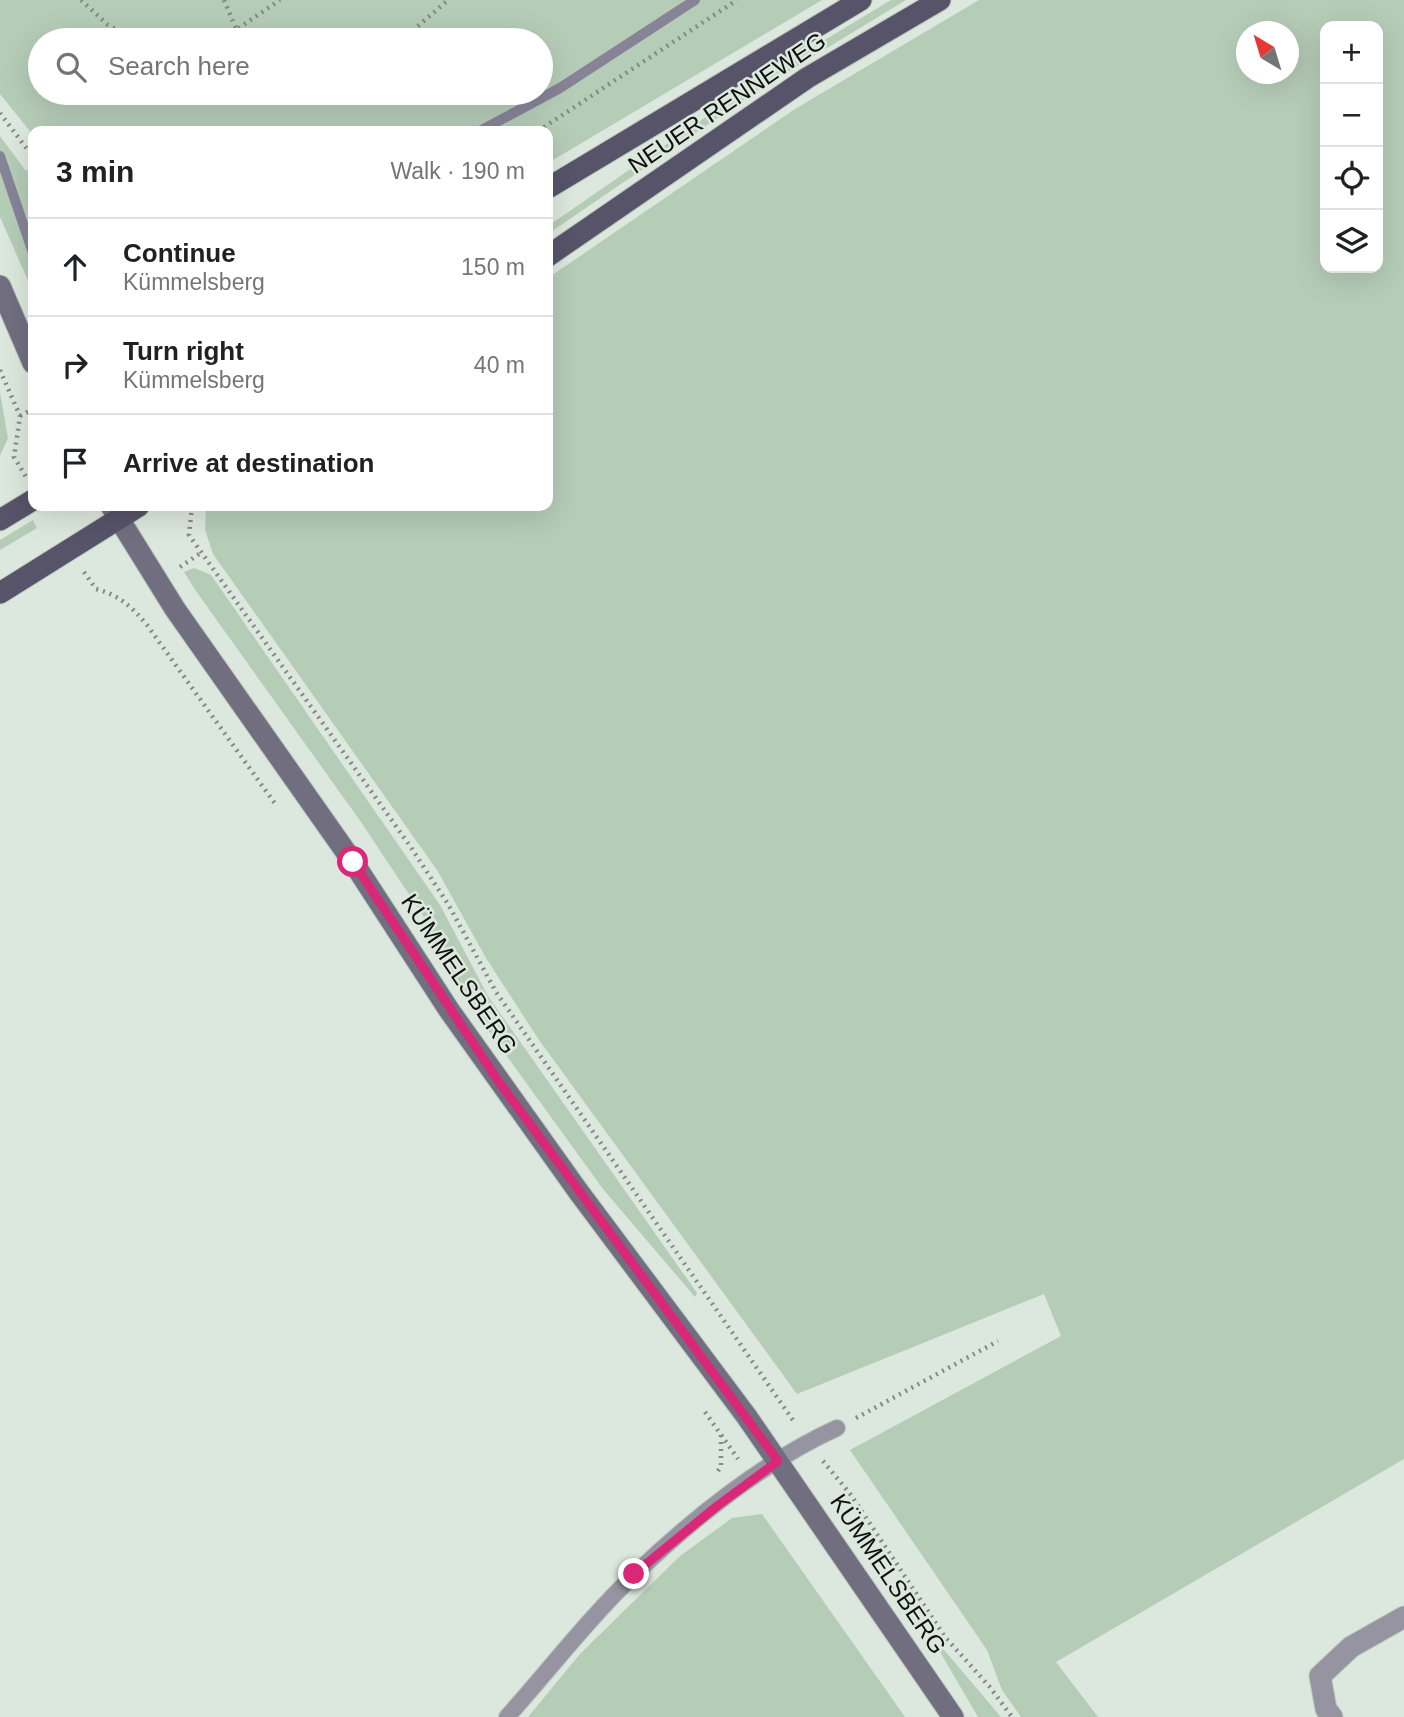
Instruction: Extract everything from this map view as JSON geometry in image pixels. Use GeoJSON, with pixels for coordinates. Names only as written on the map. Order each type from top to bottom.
{"type":"FeatureCollection","features":[{"type":"Feature","properties":{"kind":"main road","name":"NEUER RENNEWEG"},"geometry":{"type":"LineString","coordinates":[[553,185],[861,0]]}},
{"type":"Feature","properties":{"kind":"main road","name":"NEUER RENNEWEG"},"geometry":{"type":"LineString","coordinates":[[553,253],[807,78],[940,0]]}},
{"type":"Feature","properties":{"kind":"main road"},"geometry":{"type":"LineString","coordinates":[[0,286],[28,351]]}},
{"type":"Feature","properties":{"kind":"main road"},"geometry":{"type":"LineString","coordinates":[[0,520],[28,503]]}},
{"type":"Feature","properties":{"kind":"main road"},"geometry":{"type":"LineString","coordinates":[[0,593],[115,512]]}},
{"type":"Feature","properties":{"kind":"main road","name":"KÜMMELSBERG"},"geometry":{"type":"LineString","coordinates":[[115,512],[175,609],[353,862],[456,1021],[778,1461],[953,1717]]}},
{"type":"Feature","properties":{"kind":"street"},"geometry":{"type":"LineString","coordinates":[[1332,1717],[1326,1709],[1320,1676],[1351,1647],[1404,1617]]}},
{"type":"Feature","properties":{"kind":"lane"},"geometry":{"type":"LineString","coordinates":[[507,1717],[634,1574],[717,1506],[778,1461],[808,1442],[837,1429]]}},
{"type":"Feature","properties":{"kind":"path"},"geometry":{"type":"LineString","coordinates":[[81,0],[113,28]]}},
{"type":"Feature","properties":{"kind":"path"},"geometry":{"type":"LineString","coordinates":[[224,0],[235,28]]}},
{"type":"Feature","properties":{"kind":"path"},"geometry":{"type":"LineString","coordinates":[[242,28],[280,0]]}},
{"type":"Feature","properties":{"kind":"path"},"geometry":{"type":"LineString","coordinates":[[416,28],[448,0]]}},
{"type":"Feature","properties":{"kind":"path"},"geometry":{"type":"LineString","coordinates":[[546,126],[737,0]]}},
{"type":"Feature","properties":{"kind":"path"},"geometry":{"type":"LineString","coordinates":[[0,113],[28,150]]}},
{"type":"Feature","properties":{"kind":"path"},"geometry":{"type":"LineString","coordinates":[[0,370],[20,416],[14,457],[20,468]]}},
{"type":"Feature","properties":{"kind":"path"},"geometry":{"type":"LineString","coordinates":[[20,416],[28,412]]}},
{"type":"Feature","properties":{"kind":"path","name":"KÜMMELSBERG"},"geometry":{"type":"LineString","coordinates":[[191,511],[189,535],[410,846],[448,904],[496,992],[784,1407]]}},
{"type":"Feature","properties":{"kind":"path"},"geometry":{"type":"LineString","coordinates":[[180,567],[202,552]]}},
{"type":"Feature","properties":{"kind":"path"},"geometry":{"type":"LineString","coordinates":[[837,1429],[998,1341]]}},
{"type":"Feature","properties":{"kind":"path","name":"KÜMMELSBERG"},"geometry":{"type":"LineString","coordinates":[[833,1475],[851,1495],[945,1637],[989,1686],[1012,1717]]}},
{"type":"Feature","properties":{"kind":"green space"},"geometry":{"type":"Polygon","coordinates":[[[0,0],[822,0],[553,160],[553,126],[28,126],[28,129],[0,94],[0,0]]]}},
{"type":"Feature","properties":{"kind":"green space"},"geometry":{"type":"Polygon","coordinates":[[[891,0],[906,0],[761,88],[553,231],[553,223],[765,76],[891,0]]]}},
{"type":"Feature","properties":{"kind":"green space"},"geometry":{"type":"Polygon","coordinates":[[[979,0],[1404,0],[1404,1459],[1056,1662],[1098,1717],[1021,1717],[1002,1690],[987,1650],[850,1450],[1061,1336],[1044,1294],[797,1394],[539,1040],[486,958],[437,870],[213,554],[205,530],[206,511],[553,511],[553,275],[795,109],[979,0]]]}},
{"type":"Feature","properties":{"kind":"green space"},"geometry":{"type":"Polygon","coordinates":[[[0,136],[26,171],[28,170],[28,281],[0,217],[0,136]]]}},
{"type":"Feature","properties":{"kind":"green space"},"geometry":{"type":"Polygon","coordinates":[[[0,392],[8,438],[0,456],[0,392]]]}},
{"type":"Feature","properties":{"kind":"green space"},"geometry":{"type":"Polygon","coordinates":[[[33,520],[37,528],[0,550],[0,540],[33,520]]]}},
{"type":"Feature","properties":{"kind":"green space"},"geometry":{"type":"Polygon","coordinates":[[[194,568],[211,575],[440,905],[488,996],[697,1293],[695,1297],[603,1189],[472,1008],[422,914],[361,822],[184,572],[194,568]]]}},
{"type":"Feature","properties":{"kind":"green space"},"geometry":{"type":"Polygon","coordinates":[[[762,1514],[905,1717],[528,1717],[580,1654],[680,1556],[732,1518],[762,1514]]]}},
{"type":"Feature","properties":{"kind":"green space"},"geometry":{"type":"Polygon","coordinates":[[[939,1644],[1001,1717],[978,1717],[936,1645],[939,1644]]]}},
{"type":"Feature","properties":{"kind":"waterway"},"geometry":{"type":"LineString","coordinates":[[553,92],[695,0]]}},
{"type":"Feature","properties":{"kind":"waterway"},"geometry":{"type":"LineString","coordinates":[[489,126],[528,105]]}},
{"type":"Feature","properties":{"kind":"waterway"},"geometry":{"type":"LineString","coordinates":[[0,156],[28,238]]}},
{"type":"Feature","properties":{"kind":"route"},"geometry":{"type":"LineString","coordinates":[[353,862],[499,1082],[778,1461],[717,1506],[634,1574]]}}]}
